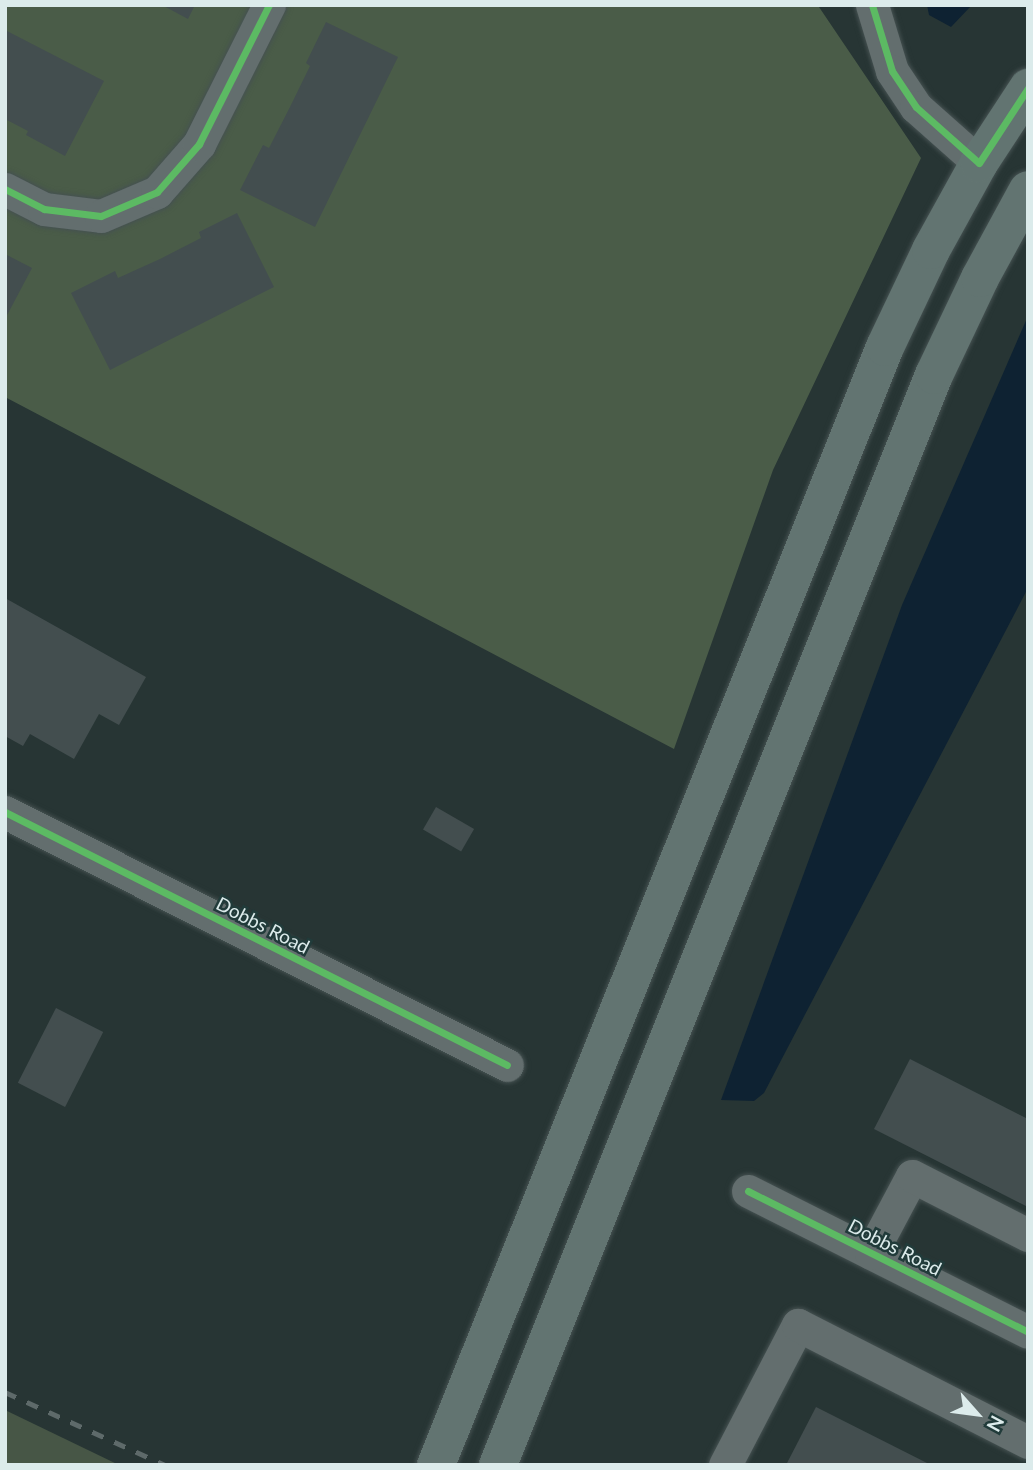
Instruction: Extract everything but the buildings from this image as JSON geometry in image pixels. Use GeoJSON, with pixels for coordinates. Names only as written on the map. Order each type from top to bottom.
{"type":"FeatureCollection","features":[{"type":"Feature","properties":{"kind":"main road"},"geometry":{"type":"LineString","coordinates":[[436,1465],[885,347],[931,250],[979,163],[1028,88]]}},
{"type":"Feature","properties":{"kind":"main road"},"geometry":{"type":"LineString","coordinates":[[922,406],[910,377],[992,212],[996,195],[979,163]]}},
{"type":"Feature","properties":{"kind":"main road"},"geometry":{"type":"LineString","coordinates":[[498,1465],[922,406],[980,278],[1028,190]]}},
{"type":"Feature","properties":{"kind":"street"},"geometry":{"type":"LineString","coordinates":[[5,189],[44,209],[101,216],[157,192],[198,144],[269,5]]}},
{"type":"Feature","properties":{"kind":"street"},"geometry":{"type":"LineString","coordinates":[[872,5],[892,71],[916,107],[979,163]]}},
{"type":"Feature","properties":{"kind":"street","name":"Dobbs Road"},"geometry":{"type":"LineString","coordinates":[[5,811],[507,1065]]}},
{"type":"Feature","properties":{"kind":"street"},"geometry":{"type":"LineString","coordinates":[[871,1253],[912,1176],[1028,1235]]}},
{"type":"Feature","properties":{"kind":"street","name":"Dobbs Road"},"geometry":{"type":"LineString","coordinates":[[748,1191],[1028,1332]]}},
{"type":"Feature","properties":{"kind":"street"},"geometry":{"type":"LineString","coordinates":[[725,1465],[798,1325],[1028,1442]]}},
{"type":"Feature","properties":{"kind":"green space"},"geometry":{"type":"Polygon","coordinates":[[[5,5],[819,7],[921,158],[773,470],[674,749],[5,397],[5,5]]]}},
{"type":"Feature","properties":{"kind":"green space"},"geometry":{"type":"Polygon","coordinates":[[[5,1410],[119,1465],[5,1465],[5,1410]]]}},
{"type":"Feature","properties":{"kind":"water"},"geometry":{"type":"Polygon","coordinates":[[[927,5],[972,5],[951,27],[929,15],[927,5]]]}},
{"type":"Feature","properties":{"kind":"water"},"geometry":{"type":"Polygon","coordinates":[[[1028,316],[1028,588],[764,1093],[754,1101],[721,1100],[902,605],[1028,316]]]}},
{"type":"Feature","properties":{"kind":"railway"},"geometry":{"type":"LineString","coordinates":[[5,1392],[165,1465]]}},
{"type":"Feature","properties":{"kind":"cycle path"},"geometry":{"type":"LineString","coordinates":[[5,189],[44,209],[101,216],[157,192],[199,144],[269,5]]}},
{"type":"Feature","properties":{"kind":"cycle path"},"geometry":{"type":"LineString","coordinates":[[872,5],[892,71],[916,107],[979,163],[1028,88]]}},
{"type":"Feature","properties":{"kind":"cycle path"},"geometry":{"type":"LineString","coordinates":[[5,812],[507,1065]]}},
{"type":"Feature","properties":{"kind":"cycle path"},"geometry":{"type":"LineString","coordinates":[[748,1191],[1028,1332]]}}]}
